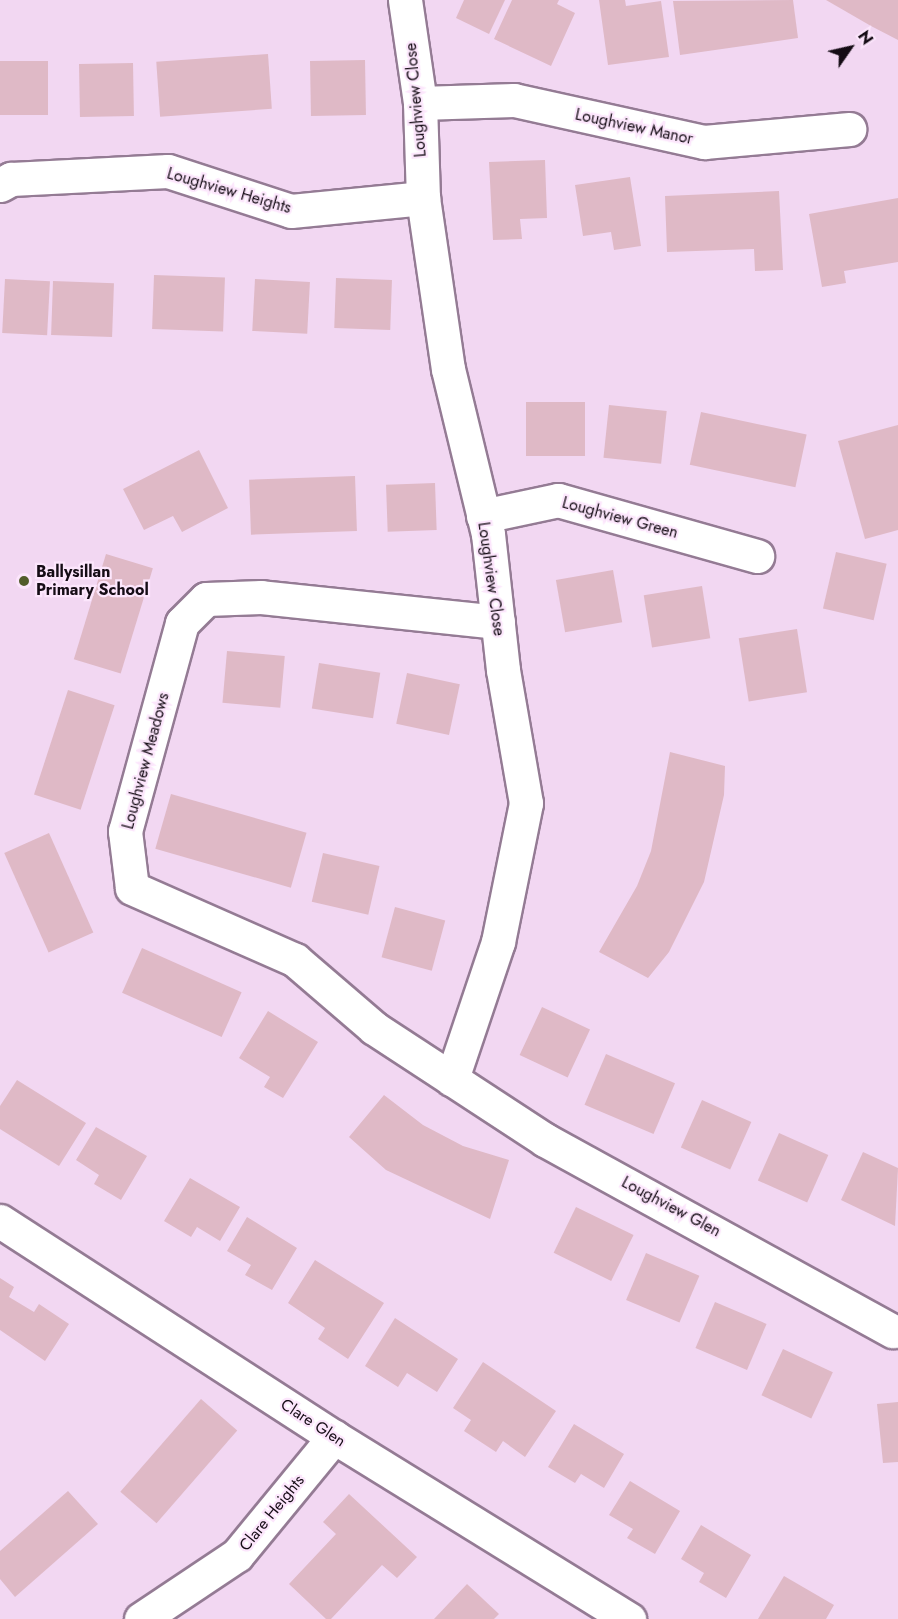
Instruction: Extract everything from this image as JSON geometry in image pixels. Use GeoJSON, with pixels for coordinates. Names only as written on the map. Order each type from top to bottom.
{"type":"FeatureCollection","features":[{"type":"Feature","properties":{"kind":"street","name":"Loughview Close"},"geometry":{"type":"LineString","coordinates":[[405,0],[420,103],[423,198],[448,369],[483,516],[526,803],[498,942],[452,1080]]}},
{"type":"Feature","properties":{"kind":"street","name":"Loughview Manor"},"geometry":{"type":"LineString","coordinates":[[420,103],[514,100],[704,142],[849,129]]}},
{"type":"Feature","properties":{"kind":"street","name":"Loughview Heights"},"geometry":{"type":"LineString","coordinates":[[0,185],[11,179],[168,171],[291,211],[423,198]]}},
{"type":"Feature","properties":{"kind":"street","name":"Loughview Green"},"geometry":{"type":"LineString","coordinates":[[483,516],[558,500],[757,556]]}},
{"type":"Feature","properties":{"kind":"street","name":"Loughview Meadows"},"geometry":{"type":"LineString","coordinates":[[452,1080],[374,1028],[295,960],[132,888],[125,831],[182,623],[206,599],[261,597],[498,622]]}},
{"type":"Feature","properties":{"kind":"street","name":"Loughview Glen"},"geometry":{"type":"LineString","coordinates":[[452,1080],[545,1140],[893,1331]]}},
{"type":"Feature","properties":{"kind":"street","name":"Clare Glen"},"geometry":{"type":"LineString","coordinates":[[0,1221],[334,1437],[629,1619]]}},
{"type":"Feature","properties":{"kind":"street","name":"Clare Heights"},"geometry":{"type":"LineString","coordinates":[[141,1619],[237,1555],[334,1437]]}},
{"type":"Feature","properties":{"kind":"building"},"geometry":{"type":"Polygon","coordinates":[[[464,0],[505,0],[489,34],[456,18],[464,0]]]}},
{"type":"Feature","properties":{"kind":"building"},"geometry":{"type":"Polygon","coordinates":[[[512,0],[559,0],[557,4],[575,13],[551,66],[494,39],[512,0]]]}},
{"type":"Feature","properties":{"kind":"building"},"geometry":{"type":"Polygon","coordinates":[[[599,0],[625,0],[626,6],[661,1],[669,57],[608,65],[599,0]]]}},
{"type":"Feature","properties":{"kind":"building"},"geometry":{"type":"Polygon","coordinates":[[[793,0],[798,38],[680,55],[673,1],[793,0]]]}},
{"type":"Feature","properties":{"kind":"building"},"geometry":{"type":"Polygon","coordinates":[[[826,0],[898,0],[898,40],[871,26],[826,0]]]}},
{"type":"Feature","properties":{"kind":"building"},"geometry":{"type":"Polygon","coordinates":[[[268,54],[272,109],[160,117],[156,62],[268,54]]]}},
{"type":"Feature","properties":{"kind":"building"},"geometry":{"type":"Polygon","coordinates":[[[365,60],[366,115],[311,116],[310,61],[365,60]]]}},
{"type":"Feature","properties":{"kind":"building"},"geometry":{"type":"Polygon","coordinates":[[[0,61],[48,61],[48,115],[0,115],[0,61]]]}},
{"type":"Feature","properties":{"kind":"building"},"geometry":{"type":"Polygon","coordinates":[[[133,63],[134,116],[80,117],[79,64],[133,63]]]}},
{"type":"Feature","properties":{"kind":"building"},"geometry":{"type":"Polygon","coordinates":[[[545,160],[547,218],[520,219],[522,239],[493,240],[489,162],[545,160]]]}},
{"type":"Feature","properties":{"kind":"building"},"geometry":{"type":"Polygon","coordinates":[[[630,177],[641,246],[614,250],[611,232],[583,236],[575,185],[630,177]]]}},
{"type":"Feature","properties":{"kind":"building"},"geometry":{"type":"Polygon","coordinates":[[[779,191],[783,270],[755,271],[754,249],[667,252],[665,196],[779,191]]]}},
{"type":"Feature","properties":{"kind":"building"},"geometry":{"type":"Polygon","coordinates":[[[898,198],[898,262],[844,271],[846,283],[822,287],[809,214],[898,198]]]}},
{"type":"Feature","properties":{"kind":"building"},"geometry":{"type":"Polygon","coordinates":[[[154,275],[225,277],[223,331],[152,329],[154,275]]]}},
{"type":"Feature","properties":{"kind":"building"},"geometry":{"type":"Polygon","coordinates":[[[336,278],[392,280],[390,330],[334,328],[336,278]]]}},
{"type":"Feature","properties":{"kind":"building"},"geometry":{"type":"Polygon","coordinates":[[[5,279],[50,281],[47,335],[2,333],[5,279]]]}},
{"type":"Feature","properties":{"kind":"building"},"geometry":{"type":"Polygon","coordinates":[[[255,279],[310,282],[307,334],[252,331],[255,279]]]}},
{"type":"Feature","properties":{"kind":"building"},"geometry":{"type":"Polygon","coordinates":[[[53,281],[114,283],[112,337],[51,335],[53,281]]]}},
{"type":"Feature","properties":{"kind":"building"},"geometry":{"type":"Polygon","coordinates":[[[526,402],[585,402],[585,456],[526,456],[526,402]]]}},
{"type":"Feature","properties":{"kind":"building"},"geometry":{"type":"Polygon","coordinates":[[[609,405],[667,411],[661,464],[603,458],[609,405]]]}},
{"type":"Feature","properties":{"kind":"building"},"geometry":{"type":"Polygon","coordinates":[[[701,412],[807,434],[795,487],[690,465],[701,412]]]}},
{"type":"Feature","properties":{"kind":"building"},"geometry":{"type":"Polygon","coordinates":[[[898,425],[898,530],[865,539],[838,441],[898,425]]]}},
{"type":"Feature","properties":{"kind":"building"},"geometry":{"type":"Polygon","coordinates":[[[199,450],[228,508],[182,532],[173,516],[144,530],[123,489],[199,450]]]}},
{"type":"Feature","properties":{"kind":"building"},"geometry":{"type":"Polygon","coordinates":[[[355,476],[357,531],[251,535],[249,480],[355,476]]]}},
{"type":"Feature","properties":{"kind":"building"},"geometry":{"type":"Polygon","coordinates":[[[435,483],[437,530],[388,532],[386,485],[435,483]]]}},
{"type":"Feature","properties":{"kind":"building"},"geometry":{"type":"Polygon","coordinates":[[[836,552],[887,564],[874,620],[823,609],[836,552]]]}},
{"type":"Feature","properties":{"kind":"building"},"geometry":{"type":"Polygon","coordinates":[[[106,554],[153,568],[121,674],[74,659],[106,554]]]}},
{"type":"Feature","properties":{"kind":"building"},"geometry":{"type":"Polygon","coordinates":[[[613,570],[622,622],[565,632],[556,580],[613,570]]]}},
{"type":"Feature","properties":{"kind":"building"},"geometry":{"type":"Polygon","coordinates":[[[702,586],[710,638],[652,648],[644,595],[702,586]]]}},
{"type":"Feature","properties":{"kind":"building"},"geometry":{"type":"Polygon","coordinates":[[[797,629],[807,692],[749,701],[739,638],[797,629]]]}},
{"type":"Feature","properties":{"kind":"building"},"geometry":{"type":"Polygon","coordinates":[[[227,651],[285,656],[280,708],[222,703],[227,651]]]}},
{"type":"Feature","properties":{"kind":"building"},"geometry":{"type":"Polygon","coordinates":[[[319,663],[380,673],[373,718],[312,708],[319,663]]]}},
{"type":"Feature","properties":{"kind":"building"},"geometry":{"type":"Polygon","coordinates":[[[407,673],[460,684],[449,735],[396,724],[407,673]]]}},
{"type":"Feature","properties":{"kind":"building"},"geometry":{"type":"Polygon","coordinates":[[[68,690],[115,705],[81,810],[34,795],[68,690]]]}},
{"type":"Feature","properties":{"kind":"building"},"geometry":{"type":"Polygon","coordinates":[[[670,752],[725,766],[724,795],[704,882],[669,952],[648,978],[599,952],[637,886],[651,851],[670,752]]]}},
{"type":"Feature","properties":{"kind":"building"},"geometry":{"type":"Polygon","coordinates":[[[171,794],[307,833],[291,888],[155,849],[171,794]]]}},
{"type":"Feature","properties":{"kind":"building"},"geometry":{"type":"Polygon","coordinates":[[[49,833],[93,933],[49,953],[4,853],[49,833]]]}},
{"type":"Feature","properties":{"kind":"building"},"geometry":{"type":"Polygon","coordinates":[[[323,853],[380,866],[368,915],[312,902],[323,853]]]}},
{"type":"Feature","properties":{"kind":"building"},"geometry":{"type":"Polygon","coordinates":[[[395,907],[445,920],[432,971],[382,957],[395,907]]]}},
{"type":"Feature","properties":{"kind":"building"},"geometry":{"type":"Polygon","coordinates":[[[142,948],[242,992],[222,1037],[122,993],[142,948]]]}},
{"type":"Feature","properties":{"kind":"building"},"geometry":{"type":"Polygon","coordinates":[[[542,1007],[590,1029],[568,1077],[520,1055],[542,1007]]]}},
{"type":"Feature","properties":{"kind":"building"},"geometry":{"type":"Polygon","coordinates":[[[268,1011],[318,1042],[283,1098],[264,1087],[270,1077],[239,1058],[268,1011]]]}},
{"type":"Feature","properties":{"kind":"building"},"geometry":{"type":"Polygon","coordinates":[[[606,1054],[675,1083],[654,1134],[585,1105],[606,1054]]]}},
{"type":"Feature","properties":{"kind":"building"},"geometry":{"type":"Polygon","coordinates":[[[17,1080],[86,1123],[59,1166],[0,1129],[0,1106],[17,1080]]]}},
{"type":"Feature","properties":{"kind":"building"},"geometry":{"type":"Polygon","coordinates":[[[384,1095],[423,1125],[463,1146],[509,1160],[490,1219],[386,1170],[349,1137],[384,1095]]]}},
{"type":"Feature","properties":{"kind":"building"},"geometry":{"type":"Polygon","coordinates":[[[702,1100],[751,1122],[730,1169],[681,1148],[702,1100]]]}},
{"type":"Feature","properties":{"kind":"building"},"geometry":{"type":"Polygon","coordinates":[[[96,1127],[147,1156],[121,1200],[94,1184],[99,1175],[76,1160],[96,1127]]]}},
{"type":"Feature","properties":{"kind":"building"},"geometry":{"type":"Polygon","coordinates":[[[779,1133],[828,1155],[807,1202],[758,1181],[779,1133]]]}},
{"type":"Feature","properties":{"kind":"building"},"geometry":{"type":"Polygon","coordinates":[[[863,1152],[898,1168],[895,1226],[841,1200],[863,1152]]]}},
{"type":"Feature","properties":{"kind":"building"},"geometry":{"type":"Polygon","coordinates":[[[190,1178],[240,1207],[220,1241],[197,1227],[191,1237],[164,1221],[190,1178]]]}},
{"type":"Feature","properties":{"kind":"building"},"geometry":{"type":"Polygon","coordinates":[[[576,1207],[634,1235],[611,1281],[554,1253],[576,1207]]]}},
{"type":"Feature","properties":{"kind":"building"},"geometry":{"type":"Polygon","coordinates":[[[247,1217],[297,1248],[272,1290],[245,1275],[251,1265],[227,1251],[247,1217]]]}},
{"type":"Feature","properties":{"kind":"building"},"geometry":{"type":"Polygon","coordinates":[[[646,1253],[699,1276],[679,1323],[626,1300],[646,1253]]]}},
{"type":"Feature","properties":{"kind":"building"},"geometry":{"type":"Polygon","coordinates":[[[315,1260],[384,1303],[348,1359],[318,1339],[325,1328],[288,1303],[315,1260]]]}},
{"type":"Feature","properties":{"kind":"building"},"geometry":{"type":"Polygon","coordinates":[[[0,1278],[14,1287],[9,1297],[34,1312],[39,1304],[69,1324],[45,1361],[0,1330],[0,1278]]]}},
{"type":"Feature","properties":{"kind":"building"},"geometry":{"type":"Polygon","coordinates":[[[715,1302],[767,1324],[747,1370],[695,1348],[715,1302]]]}},
{"type":"Feature","properties":{"kind":"building"},"geometry":{"type":"Polygon","coordinates":[[[395,1318],[458,1359],[437,1392],[407,1373],[398,1387],[365,1366],[395,1318]]]}},
{"type":"Feature","properties":{"kind":"building"},"geometry":{"type":"Polygon","coordinates":[[[783,1349],[833,1372],[811,1418],[761,1395],[783,1349]]]}},
{"type":"Feature","properties":{"kind":"building"},"geometry":{"type":"Polygon","coordinates":[[[483,1362],[556,1411],[525,1457],[503,1441],[496,1452],[464,1431],[471,1420],[453,1408],[483,1362]]]}},
{"type":"Feature","properties":{"kind":"building"},"geometry":{"type":"Polygon","coordinates":[[[201,1399],[237,1430],[157,1523],[120,1492],[201,1399]]]}},
{"type":"Feature","properties":{"kind":"building"},"geometry":{"type":"Polygon","coordinates":[[[898,1402],[898,1462],[883,1463],[877,1404],[898,1402]]]}},
{"type":"Feature","properties":{"kind":"building"},"geometry":{"type":"Polygon","coordinates":[[[574,1424],[624,1454],[604,1488],[581,1474],[575,1483],[548,1467],[574,1424]]]}},
{"type":"Feature","properties":{"kind":"building"},"geometry":{"type":"Polygon","coordinates":[[[630,1481],[680,1511],[655,1554],[627,1538],[633,1529],[609,1515],[630,1481]]]}},
{"type":"Feature","properties":{"kind":"building"},"geometry":{"type":"Polygon","coordinates":[[[68,1491],[98,1524],[15,1597],[0,1579],[0,1551],[68,1491]]]}},
{"type":"Feature","properties":{"kind":"building"},"geometry":{"type":"Polygon","coordinates":[[[349,1494],[417,1557],[397,1578],[382,1565],[331,1619],[326,1619],[289,1584],[336,1534],[323,1522],[349,1494]]]}},
{"type":"Feature","properties":{"kind":"building"},"geometry":{"type":"Polygon","coordinates":[[[701,1525],[751,1555],[726,1598],[699,1582],[704,1573],[681,1559],[701,1525]]]}},
{"type":"Feature","properties":{"kind":"building"},"geometry":{"type":"Polygon","coordinates":[[[784,1576],[834,1605],[826,1619],[758,1619],[784,1576]]]}},
{"type":"Feature","properties":{"kind":"building"},"geometry":{"type":"Polygon","coordinates":[[[467,1584],[499,1614],[494,1619],[434,1619],[467,1584]]]}},
{"type":"Feature","properties":{"kind":"place","name":"Ballysillan Primary School"},"geometry":{"type":"Point","coordinates":[24,581]}}]}
